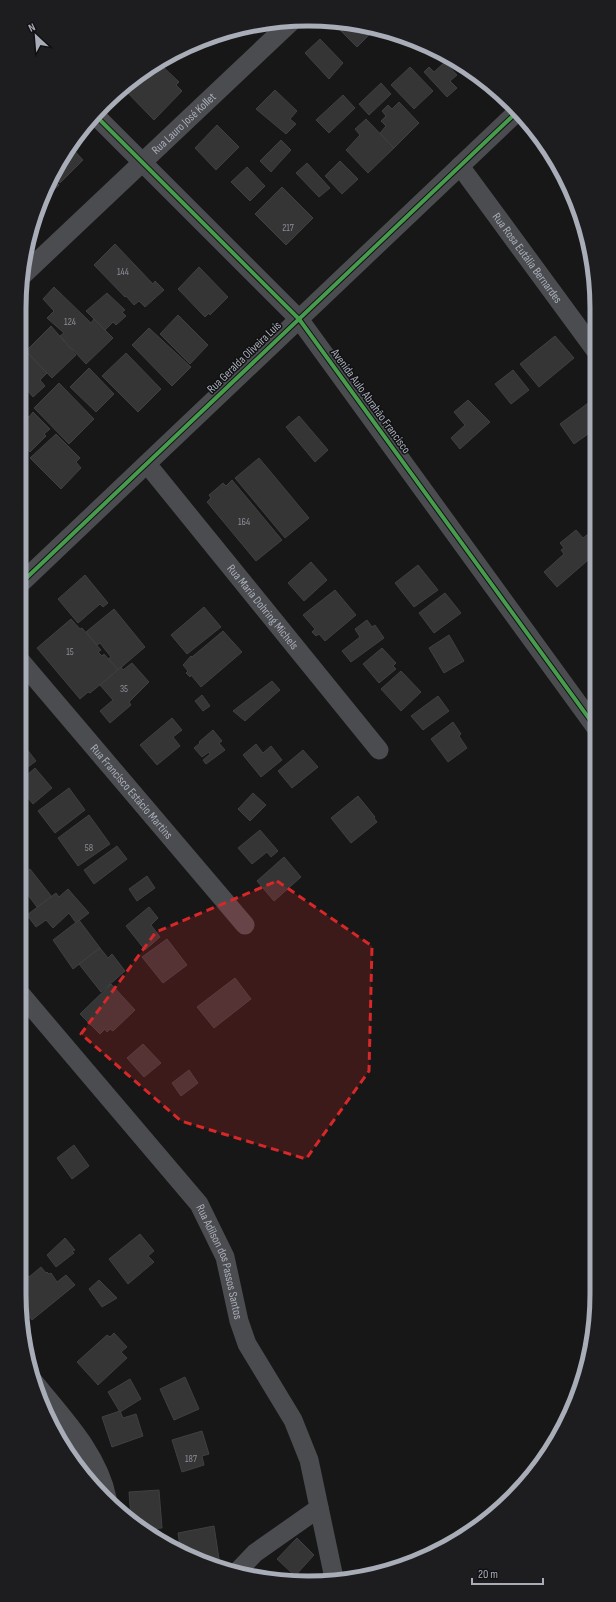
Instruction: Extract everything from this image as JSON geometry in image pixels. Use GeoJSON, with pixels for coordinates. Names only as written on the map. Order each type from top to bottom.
{"type":"FeatureCollection","features":[{"type":"Feature","properties":{"kind":"street","name":"Rua Lauro José Kollet"},"geometry":{"type":"LineString","coordinates":[[28,270],[285,27]]}},
{"type":"Feature","properties":{"kind":"street","name":"Rua Geralda Oliveira Luís"},"geometry":{"type":"LineString","coordinates":[[26,578],[513,115]]}},
{"type":"Feature","properties":{"kind":"street","name":"Avenida Aulo Abrahão Francisco"},"geometry":{"type":"LineString","coordinates":[[99,119],[299,319],[590,720]]}},
{"type":"Feature","properties":{"kind":"street","name":"Rua Rosa Eutália Bernardes"},"geometry":{"type":"LineString","coordinates":[[460,166],[590,343]]}},
{"type":"Feature","properties":{"kind":"street","name":"Rua Maria Dohring Michels"},"geometry":{"type":"LineString","coordinates":[[147,464],[379,750]]}},
{"type":"Feature","properties":{"kind":"street","name":"Rua Francisco Estácio Martins"},"geometry":{"type":"LineString","coordinates":[[26,667],[245,925]]}},
{"type":"Feature","properties":{"kind":"street","name":"Rua Adilson dos Passos Santos"},"geometry":{"type":"LineString","coordinates":[[26,1000],[199,1204],[225,1257],[239,1321],[247,1344],[293,1420],[309,1460],[333,1575]]}},
{"type":"Feature","properties":{"kind":"street"},"geometry":{"type":"LineString","coordinates":[[45,1395],[73,1430],[93,1460],[103,1487]]}},
{"type":"Feature","properties":{"kind":"street"},"geometry":{"type":"LineString","coordinates":[[241,1568],[255,1553],[318,1508]]}},
{"type":"Feature","properties":{"kind":"highlighted area"},"geometry":{"type":"Polygon","coordinates":[[[277,881],[372,946],[369,1071],[306,1159],[181,1121],[81,1034],[156,932],[277,881]]]}},
{"type":"Feature","properties":{"kind":"building"},"geometry":{"type":"Polygon","coordinates":[[[345,28],[371,33],[357,47],[339,29],[345,28]]]}},
{"type":"Feature","properties":{"kind":"building"},"geometry":{"type":"Polygon","coordinates":[[[320,39],[343,63],[329,79],[305,53],[320,39]]]}},
{"type":"Feature","properties":{"kind":"building"},"geometry":{"type":"Polygon","coordinates":[[[445,62],[457,75],[450,81],[457,88],[447,97],[424,72],[429,67],[434,72],[445,62]]]}},
{"type":"Feature","properties":{"kind":"building"},"geometry":{"type":"Polygon","coordinates":[[[163,67],[179,82],[176,85],[182,91],[154,120],[127,92],[163,67]]]}},
{"type":"Feature","properties":{"kind":"building"},"geometry":{"type":"Polygon","coordinates":[[[410,67],[433,91],[414,109],[391,85],[410,67]]]}},
{"type":"Feature","properties":{"kind":"building"},"geometry":{"type":"Polygon","coordinates":[[[381,83],[391,94],[369,115],[359,104],[381,83]]]}},
{"type":"Feature","properties":{"kind":"building"},"geometry":{"type":"Polygon","coordinates":[[[275,90],[297,111],[290,119],[296,124],[286,134],[256,109],[275,90]]]}},
{"type":"Feature","properties":{"kind":"building"},"geometry":{"type":"Polygon","coordinates":[[[343,95],[355,108],[329,133],[316,120],[343,95]]]}},
{"type":"Feature","properties":{"kind":"building"},"geometry":{"type":"Polygon","coordinates":[[[399,102],[419,123],[394,148],[380,133],[386,126],[381,121],[386,116],[382,111],[388,105],[392,109],[399,102]]]}},
{"type":"Feature","properties":{"kind":"building"},"geometry":{"type":"Polygon","coordinates":[[[366,119],[394,148],[368,173],[346,150],[360,135],[355,129],[366,119]]]}},
{"type":"Feature","properties":{"kind":"building"},"geometry":{"type":"Polygon","coordinates":[[[217,125],[239,147],[216,170],[195,148],[217,125]]]}},
{"type":"Feature","properties":{"kind":"building"},"geometry":{"type":"Polygon","coordinates":[[[281,140],[291,150],[271,172],[260,161],[281,140]]]}},
{"type":"Feature","properties":{"kind":"building"},"geometry":{"type":"Polygon","coordinates":[[[74,151],[83,160],[60,183],[57,180],[74,151]]]}},
{"type":"Feature","properties":{"kind":"building"},"geometry":{"type":"Polygon","coordinates":[[[340,161],[358,179],[342,194],[325,176],[340,161]]]}},
{"type":"Feature","properties":{"kind":"building"},"geometry":{"type":"Polygon","coordinates":[[[307,163],[330,188],[319,197],[296,173],[307,163]]]}},
{"type":"Feature","properties":{"kind":"building"},"geometry":{"type":"Polygon","coordinates":[[[247,167],[265,186],[250,201],[231,182],[247,167]]]}},
{"type":"Feature","properties":{"kind":"building"},"geometry":{"type":"Polygon","coordinates":[[[56,181],[59,185],[50,193],[56,181]]]}},
{"type":"Feature","properties":{"kind":"building"},"geometry":{"type":"Polygon","coordinates":[[[282,187],[313,218],[286,245],[255,214],[282,187]]]}},
{"type":"Feature","properties":{"kind":"building"},"geometry":{"type":"Polygon","coordinates":[[[115,244],[153,284],[155,281],[164,290],[145,307],[139,301],[134,305],[94,265],[115,244]]]}},
{"type":"Feature","properties":{"kind":"building"},"geometry":{"type":"Polygon","coordinates":[[[199,267],[228,297],[210,315],[209,313],[205,317],[178,289],[199,267]]]}},
{"type":"Feature","properties":{"kind":"building"},"geometry":{"type":"Polygon","coordinates":[[[54,287],[91,323],[94,319],[113,338],[86,364],[60,336],[64,333],[47,318],[54,311],[43,299],[54,287]]]}},
{"type":"Feature","properties":{"kind":"building"},"geometry":{"type":"Polygon","coordinates":[[[107,293],[125,310],[122,312],[126,316],[116,325],[113,322],[105,330],[86,311],[107,293]]]}},
{"type":"Feature","properties":{"kind":"building"},"geometry":{"type":"Polygon","coordinates":[[[178,315],[208,345],[190,364],[160,334],[178,315]]]}},
{"type":"Feature","properties":{"kind":"building"},"geometry":{"type":"Polygon","coordinates":[[[51,326],[76,355],[52,378],[26,351],[51,326]]]}},
{"type":"Feature","properties":{"kind":"building"},"geometry":{"type":"Polygon","coordinates":[[[149,328],[191,367],[172,386],[132,345],[149,328]]]}},
{"type":"Feature","properties":{"kind":"building"},"geometry":{"type":"Polygon","coordinates":[[[555,336],[574,358],[539,387],[520,364],[555,336]]]}},
{"type":"Feature","properties":{"kind":"building"},"geometry":{"type":"Polygon","coordinates":[[[26,351],[47,373],[40,380],[45,386],[33,397],[27,390],[26,391],[26,351]]]}},
{"type":"Feature","properties":{"kind":"building"},"geometry":{"type":"Polygon","coordinates":[[[126,353],[161,389],[138,412],[102,376],[126,353]]]}},
{"type":"Feature","properties":{"kind":"building"},"geometry":{"type":"Polygon","coordinates":[[[89,368],[114,394],[96,412],[70,387],[89,368]]]}},
{"type":"Feature","properties":{"kind":"building"},"geometry":{"type":"Polygon","coordinates":[[[513,370],[529,390],[511,404],[495,384],[513,370]]]}},
{"type":"Feature","properties":{"kind":"building"},"geometry":{"type":"Polygon","coordinates":[[[59,383],[94,419],[69,444],[34,408],[59,383]]]}},
{"type":"Feature","properties":{"kind":"building"},"geometry":{"type":"Polygon","coordinates":[[[468,400],[490,422],[460,449],[451,438],[465,425],[454,412],[468,400]]]}},
{"type":"Feature","properties":{"kind":"building"},"geometry":{"type":"Polygon","coordinates":[[[590,402],[590,433],[574,444],[560,424],[590,402]]]}},
{"type":"Feature","properties":{"kind":"building"},"geometry":{"type":"Polygon","coordinates":[[[33,412],[50,429],[44,434],[46,436],[30,452],[26,448],[26,414],[29,417],[33,412]]]}},
{"type":"Feature","properties":{"kind":"building"},"geometry":{"type":"Polygon","coordinates":[[[299,416],[328,450],[315,462],[286,427],[299,416]]]}},
{"type":"Feature","properties":{"kind":"building"},"geometry":{"type":"Polygon","coordinates":[[[56,434],[80,458],[76,462],[81,468],[61,489],[30,458],[56,434]]]}},
{"type":"Feature","properties":{"kind":"building"},"geometry":{"type":"Polygon","coordinates":[[[259,458],[309,518],[285,538],[235,478],[259,458]]]}},
{"type":"Feature","properties":{"kind":"building"},"geometry":{"type":"Polygon","coordinates":[[[232,480],[282,540],[256,561],[207,502],[211,498],[209,495],[223,483],[226,486],[232,480]]]}},
{"type":"Feature","properties":{"kind":"building"},"geometry":{"type":"Polygon","coordinates":[[[576,530],[583,538],[590,533],[590,558],[557,587],[544,572],[564,554],[561,550],[564,548],[560,543],[576,530]]]}},
{"type":"Feature","properties":{"kind":"building"},"geometry":{"type":"Polygon","coordinates":[[[311,562],[327,580],[304,601],[288,583],[311,562]]]}},
{"type":"Feature","properties":{"kind":"building"},"geometry":{"type":"Polygon","coordinates":[[[418,565],[438,590],[414,607],[395,583],[418,565]]]}},
{"type":"Feature","properties":{"kind":"building"},"geometry":{"type":"Polygon","coordinates":[[[85,575],[108,603],[103,607],[100,604],[78,623],[58,599],[85,575]]]}},
{"type":"Feature","properties":{"kind":"building"},"geometry":{"type":"Polygon","coordinates":[[[335,590],[356,615],[325,641],[319,634],[316,636],[312,632],[315,629],[303,615],[335,590]]]}},
{"type":"Feature","properties":{"kind":"building"},"geometry":{"type":"Polygon","coordinates":[[[445,593],[461,613],[434,633],[419,613],[445,593]]]}},
{"type":"Feature","properties":{"kind":"building"},"geometry":{"type":"Polygon","coordinates":[[[204,607],[221,627],[187,654],[171,635],[204,607]]]}},
{"type":"Feature","properties":{"kind":"building"},"geometry":{"type":"Polygon","coordinates":[[[114,609],[145,647],[118,670],[108,659],[111,657],[100,643],[97,645],[86,632],[114,609]]]}},
{"type":"Feature","properties":{"kind":"building"},"geometry":{"type":"Polygon","coordinates":[[[71,619],[80,629],[82,628],[101,650],[98,652],[102,656],[104,654],[118,670],[90,693],[88,692],[80,699],[37,648],[71,619]]]}},
{"type":"Feature","properties":{"kind":"building"},"geometry":{"type":"Polygon","coordinates":[[[367,620],[372,627],[375,625],[384,638],[351,662],[342,651],[360,637],[355,629],[367,620]]]}},
{"type":"Feature","properties":{"kind":"building"},"geometry":{"type":"Polygon","coordinates":[[[223,631],[242,652],[201,687],[191,675],[190,677],[186,673],[188,671],[183,665],[191,656],[192,657],[223,631]]]}},
{"type":"Feature","properties":{"kind":"building"},"geometry":{"type":"Polygon","coordinates":[[[449,635],[464,661],[444,673],[429,648],[449,635]]]}},
{"type":"Feature","properties":{"kind":"building"},"geometry":{"type":"Polygon","coordinates":[[[382,648],[396,663],[393,666],[396,669],[379,683],[363,664],[382,648]]]}},
{"type":"Feature","properties":{"kind":"building"},"geometry":{"type":"Polygon","coordinates":[[[132,663],[149,682],[129,702],[131,705],[110,723],[100,711],[113,700],[100,685],[121,667],[123,670],[132,663]]]}},
{"type":"Feature","properties":{"kind":"building"},"geometry":{"type":"Polygon","coordinates":[[[401,671],[421,692],[401,711],[381,689],[401,671]]]}},
{"type":"Feature","properties":{"kind":"building"},"geometry":{"type":"Polygon","coordinates":[[[272,681],[280,690],[245,721],[233,711],[272,681]]]}},
{"type":"Feature","properties":{"kind":"building"},"geometry":{"type":"Polygon","coordinates":[[[202,695],[210,706],[203,711],[195,701],[202,695]]]}},
{"type":"Feature","properties":{"kind":"building"},"geometry":{"type":"Polygon","coordinates":[[[438,696],[449,711],[423,730],[411,716],[438,696]]]}},
{"type":"Feature","properties":{"kind":"building"},"geometry":{"type":"Polygon","coordinates":[[[172,718],[182,730],[173,737],[180,746],[157,765],[140,745],[172,718]]]}},
{"type":"Feature","properties":{"kind":"building"},"geometry":{"type":"Polygon","coordinates":[[[453,722],[461,734],[459,736],[467,748],[448,762],[431,739],[453,722]]]}},
{"type":"Feature","properties":{"kind":"building"},"geometry":{"type":"Polygon","coordinates":[[[213,730],[222,741],[219,743],[225,750],[206,764],[203,760],[210,754],[209,752],[202,757],[194,748],[213,730]]]}},
{"type":"Feature","properties":{"kind":"building"},"geometry":{"type":"Polygon","coordinates":[[[256,744],[263,753],[271,746],[282,760],[261,777],[243,755],[256,744]]]}},
{"type":"Feature","properties":{"kind":"building"},"geometry":{"type":"Polygon","coordinates":[[[26,748],[36,761],[26,769],[26,748]]]}},
{"type":"Feature","properties":{"kind":"building"},"geometry":{"type":"Polygon","coordinates":[[[303,750],[318,767],[292,788],[278,771],[303,750]]]}},
{"type":"Feature","properties":{"kind":"building"},"geometry":{"type":"Polygon","coordinates":[[[35,768],[52,788],[33,804],[26,796],[26,776],[35,768]]]}},
{"type":"Feature","properties":{"kind":"building"},"geometry":{"type":"Polygon","coordinates":[[[69,788],[85,810],[55,833],[38,811],[69,788]]]}},
{"type":"Feature","properties":{"kind":"building"},"geometry":{"type":"Polygon","coordinates":[[[253,793],[266,805],[250,821],[238,809],[253,793]]]}},
{"type":"Feature","properties":{"kind":"building"},"geometry":{"type":"Polygon","coordinates":[[[358,796],[375,817],[374,818],[377,822],[351,843],[331,818],[358,796]]]}},
{"type":"Feature","properties":{"kind":"building"},"geometry":{"type":"Polygon","coordinates":[[[89,815],[110,844],[78,866],[58,838],[89,815]]]}},
{"type":"Feature","properties":{"kind":"building"},"geometry":{"type":"Polygon","coordinates":[[[260,830],[278,851],[271,857],[267,852],[252,864],[238,848],[260,830]]]}},
{"type":"Feature","properties":{"kind":"building"},"geometry":{"type":"Polygon","coordinates":[[[117,846],[127,859],[94,884],[84,870],[117,846]]]}},
{"type":"Feature","properties":{"kind":"building"},"geometry":{"type":"Polygon","coordinates":[[[284,857],[301,877],[274,901],[257,881],[284,857]]]}},
{"type":"Feature","properties":{"kind":"building"},"geometry":{"type":"Polygon","coordinates":[[[30,869],[52,897],[37,907],[26,892],[26,872],[30,869]]]}},
{"type":"Feature","properties":{"kind":"building"},"geometry":{"type":"Polygon","coordinates":[[[147,876],[155,888],[137,901],[129,889],[147,876]]]}},
{"type":"Feature","properties":{"kind":"building"},"geometry":{"type":"Polygon","coordinates":[[[68,889],[89,913],[76,923],[69,913],[53,928],[46,920],[36,927],[27,915],[56,893],[59,897],[68,889]]]}},
{"type":"Feature","properties":{"kind":"building"},"geometry":{"type":"Polygon","coordinates":[[[149,907],[158,918],[151,925],[160,937],[145,950],[126,926],[149,907]]]}},
{"type":"Feature","properties":{"kind":"building"},"geometry":{"type":"Polygon","coordinates":[[[79,920],[100,948],[73,969],[53,940],[79,920]]]}},
{"type":"Feature","properties":{"kind":"building"},"geometry":{"type":"Polygon","coordinates":[[[167,939],[187,965],[163,983],[142,957],[167,939]]]}},
{"type":"Feature","properties":{"kind":"building"},"geometry":{"type":"Polygon","coordinates":[[[100,948],[108,958],[112,954],[125,971],[101,992],[79,964],[100,948]]]}},
{"type":"Feature","properties":{"kind":"building"},"geometry":{"type":"Polygon","coordinates":[[[235,978],[251,999],[214,1028],[197,1007],[235,978]]]}},
{"type":"Feature","properties":{"kind":"building"},"geometry":{"type":"Polygon","coordinates":[[[111,984],[135,1010],[113,1031],[110,1029],[107,1032],[105,1029],[100,1034],[80,1014],[111,984]]]}},
{"type":"Feature","properties":{"kind":"building"},"geometry":{"type":"Polygon","coordinates":[[[143,1044],[161,1063],[144,1077],[127,1058],[143,1044]]]}},
{"type":"Feature","properties":{"kind":"building"},"geometry":{"type":"Polygon","coordinates":[[[189,1070],[198,1083],[181,1096],[172,1083],[189,1070]]]}},
{"type":"Feature","properties":{"kind":"building"},"geometry":{"type":"Polygon","coordinates":[[[74,1145],[89,1166],[72,1179],[57,1158],[74,1145]]]}},
{"type":"Feature","properties":{"kind":"building"},"geometry":{"type":"Polygon","coordinates":[[[140,1234],[154,1251],[148,1256],[154,1262],[128,1284],[109,1259],[140,1234]]]}},
{"type":"Feature","properties":{"kind":"building"},"geometry":{"type":"Polygon","coordinates":[[[65,1238],[75,1250],[72,1251],[74,1253],[56,1267],[47,1255],[65,1238]]]}},
{"type":"Feature","properties":{"kind":"building"},"geometry":{"type":"Polygon","coordinates":[[[41,1267],[46,1273],[51,1273],[57,1282],[66,1275],[75,1285],[32,1320],[27,1314],[26,1273],[29,1277],[41,1267]]]}},
{"type":"Feature","properties":{"kind":"building"},"geometry":{"type":"Polygon","coordinates":[[[99,1280],[117,1298],[102,1307],[89,1289],[99,1280]]]}},
{"type":"Feature","properties":{"kind":"building"},"geometry":{"type":"Polygon","coordinates":[[[114,1333],[127,1347],[121,1352],[127,1358],[98,1385],[77,1362],[107,1335],[110,1337],[114,1333]]]}},
{"type":"Feature","properties":{"kind":"building"},"geometry":{"type":"Polygon","coordinates":[[[185,1377],[199,1409],[174,1420],[160,1389],[185,1377]]]}},
{"type":"Feature","properties":{"kind":"building"},"geometry":{"type":"Polygon","coordinates":[[[130,1379],[141,1399],[120,1412],[108,1392],[130,1379]]]}},
{"type":"Feature","properties":{"kind":"building"},"geometry":{"type":"Polygon","coordinates":[[[120,1411],[123,1418],[136,1414],[143,1436],[112,1447],[102,1417],[120,1411]]]}},
{"type":"Feature","properties":{"kind":"building"},"geometry":{"type":"Polygon","coordinates":[[[202,1431],[209,1454],[202,1456],[204,1465],[182,1472],[172,1440],[202,1431]]]}},
{"type":"Feature","properties":{"kind":"building"},"geometry":{"type":"Polygon","coordinates":[[[159,1490],[162,1528],[152,1529],[131,1513],[129,1492],[159,1490]]]}},
{"type":"Feature","properties":{"kind":"building"},"geometry":{"type":"Polygon","coordinates":[[[214,1526],[219,1559],[214,1560],[180,1545],[178,1533],[214,1526]]]}},
{"type":"Feature","properties":{"kind":"building"},"geometry":{"type":"Polygon","coordinates":[[[297,1538],[314,1555],[296,1575],[277,1559],[297,1538]]]}},
{"type":"Feature","properties":{"kind":"cycle path"},"geometry":{"type":"LineString","coordinates":[[26,578],[513,115]]}},
{"type":"Feature","properties":{"kind":"cycle path"},"geometry":{"type":"LineString","coordinates":[[99,119],[299,319],[590,720]]}}]}
